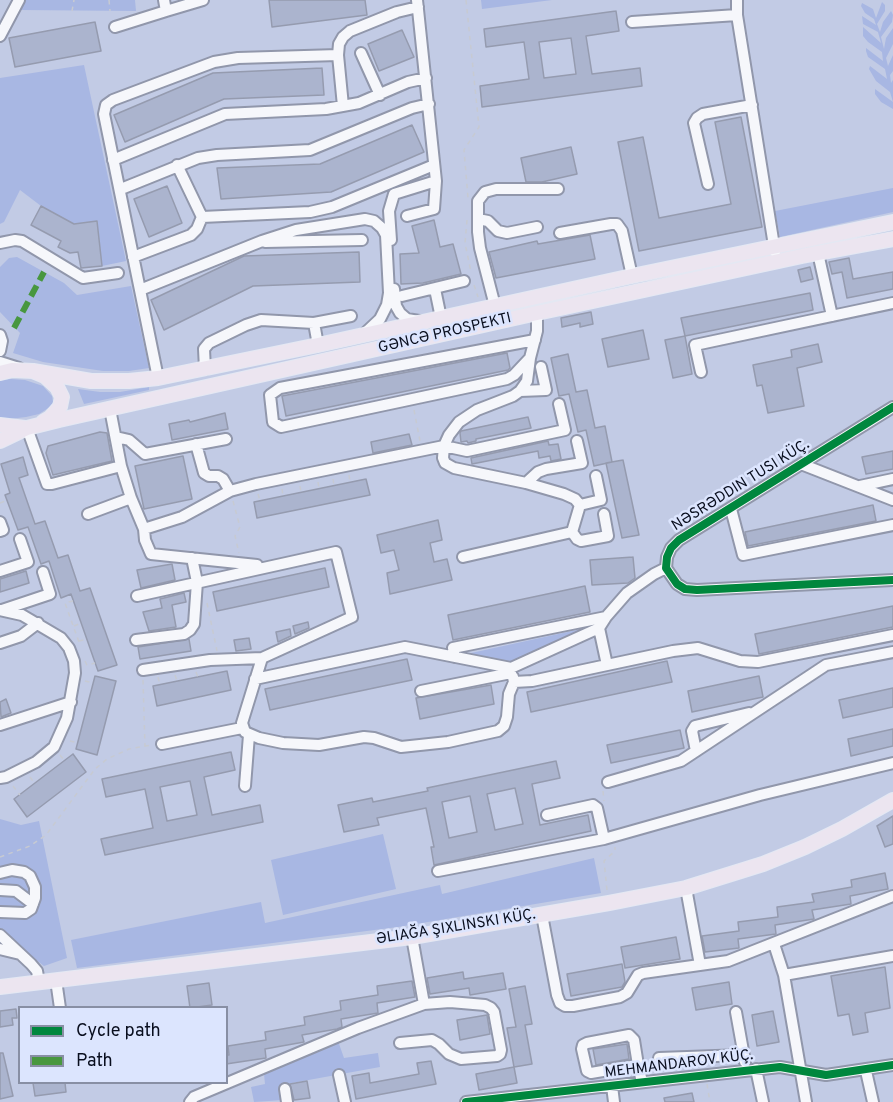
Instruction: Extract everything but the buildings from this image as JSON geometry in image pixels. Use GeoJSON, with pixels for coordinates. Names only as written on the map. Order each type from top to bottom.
{"type":"FeatureCollection","features":[{"type":"Feature","properties":{"kind":"main road","name":"GƏNCƏ PROSPEKTI"},"geometry":{"type":"LineString","coordinates":[[0,373],[29,370],[91,381],[158,378],[893,222]]}},
{"type":"Feature","properties":{"kind":"main road","name":"GƏNCƏ PROSPEKTI"},"geometry":{"type":"LineString","coordinates":[[0,441],[27,428],[110,409],[537,313],[893,238]]}},
{"type":"Feature","properties":{"kind":"main road"},"geometry":{"type":"LineString","coordinates":[[0,425],[27,428],[50,418],[57,412],[62,402],[60,392],[52,381],[29,370]]}},
{"type":"Feature","properties":{"kind":"main road"},"geometry":{"type":"LineString","coordinates":[[0,987],[412,937],[686,888],[763,864],[805,847],[893,800]]}},
{"type":"Feature","properties":{"kind":"street"},"geometry":{"type":"LineString","coordinates":[[0,36],[4,18],[20,0]]}},
{"type":"Feature","properties":{"kind":"street"},"geometry":{"type":"LineString","coordinates":[[115,27],[165,5],[203,0]]}},
{"type":"Feature","properties":{"kind":"street"},"geometry":{"type":"LineString","coordinates":[[737,0],[737,15],[777,262]]}},
{"type":"Feature","properties":{"kind":"street"},"geometry":{"type":"LineString","coordinates":[[344,106],[338,55],[339,44],[343,37],[350,31],[418,4],[436,181],[434,209],[407,216]]}},
{"type":"Feature","properties":{"kind":"street"},"geometry":{"type":"LineString","coordinates":[[632,22],[737,15]]}},
{"type":"Feature","properties":{"kind":"street"},"geometry":{"type":"LineString","coordinates":[[361,52],[380,95]]}},
{"type":"Feature","properties":{"kind":"street"},"geometry":{"type":"LineString","coordinates":[[158,378],[104,114],[106,105],[113,100],[214,62],[238,58],[338,55]]}},
{"type":"Feature","properties":{"kind":"street"},"geometry":{"type":"LineString","coordinates":[[114,160],[225,114],[326,109],[359,104],[408,82],[426,78]]}},
{"type":"Feature","properties":{"kind":"street"},"geometry":{"type":"LineString","coordinates":[[121,189],[198,158],[310,150],[412,108],[429,104]]}},
{"type":"Feature","properties":{"kind":"street"},"geometry":{"type":"LineString","coordinates":[[708,184],[694,123],[703,114],[752,105]]}},
{"type":"Feature","properties":{"kind":"street"},"geometry":{"type":"LineString","coordinates":[[133,257],[191,235],[197,229],[202,217],[177,165]]}},
{"type":"Feature","properties":{"kind":"street"},"geometry":{"type":"LineString","coordinates":[[202,217],[310,212],[332,207],[434,165]]}},
{"type":"Feature","properties":{"kind":"street"},"geometry":{"type":"LineString","coordinates":[[423,321],[407,319],[396,306],[389,211],[394,194],[436,181]]}},
{"type":"Feature","properties":{"kind":"street"},"geometry":{"type":"LineString","coordinates":[[495,306],[473,217],[478,201],[485,192],[490,190],[558,189]]}},
{"type":"Feature","properties":{"kind":"street"},"geometry":{"type":"LineString","coordinates":[[296,230],[310,212]]}},
{"type":"Feature","properties":{"kind":"street"},"geometry":{"type":"LineString","coordinates":[[473,217],[488,221],[498,231],[507,233],[537,227]]}},
{"type":"Feature","properties":{"kind":"street"},"geometry":{"type":"LineString","coordinates":[[140,290],[262,241],[296,230],[365,219],[374,221],[386,235],[389,293],[387,305],[380,319],[362,335]]}},
{"type":"Feature","properties":{"kind":"street"},"geometry":{"type":"LineString","coordinates":[[560,232],[617,224],[622,231],[632,276]]}},
{"type":"Feature","properties":{"kind":"street"},"geometry":{"type":"LineString","coordinates":[[262,241],[273,243],[362,240]]}},
{"type":"Feature","properties":{"kind":"street"},"geometry":{"type":"LineString","coordinates":[[0,243],[22,241],[83,278],[118,273]]}},
{"type":"Feature","properties":{"kind":"street"},"geometry":{"type":"LineString","coordinates":[[818,253],[832,316]]}},
{"type":"Feature","properties":{"kind":"street"},"geometry":{"type":"LineString","coordinates":[[402,296],[470,280]]}},
{"type":"Feature","properties":{"kind":"street"},"geometry":{"type":"LineString","coordinates":[[435,289],[441,318]]}},
{"type":"Feature","properties":{"kind":"street"},"geometry":{"type":"LineString","coordinates":[[701,372],[695,345],[893,303]]}},
{"type":"Feature","properties":{"kind":"street"},"geometry":{"type":"LineString","coordinates":[[537,313],[535,340],[527,381],[513,396],[477,410],[459,422],[444,446],[443,458],[454,468],[526,483],[564,494],[580,505],[601,500],[596,476]]}},
{"type":"Feature","properties":{"kind":"street"},"geometry":{"type":"LineString","coordinates":[[205,369],[204,349],[209,343],[246,325],[261,320],[314,323],[351,316]]}},
{"type":"Feature","properties":{"kind":"street"},"geometry":{"type":"LineString","coordinates":[[314,323],[318,345]]}},
{"type":"Feature","properties":{"kind":"street"},"geometry":{"type":"LineString","coordinates":[[0,335],[2,341],[0,351]]}},
{"type":"Feature","properties":{"kind":"street"},"geometry":{"type":"LineString","coordinates":[[530,358],[507,379],[281,427],[273,422],[270,395],[280,388],[535,340]]}},
{"type":"Feature","properties":{"kind":"street"},"geometry":{"type":"LineString","coordinates":[[0,362],[29,370]]}},
{"type":"Feature","properties":{"kind":"street"},"geometry":{"type":"LineString","coordinates":[[520,391],[546,390],[541,367]]}},
{"type":"Feature","properties":{"kind":"street"},"geometry":{"type":"LineString","coordinates":[[144,529],[182,517],[230,491],[422,450],[444,446],[467,452],[565,430],[559,404]]}},
{"type":"Feature","properties":{"kind":"street","name":"NƏSRƏDDIN TUSI KÜÇ."},"geometry":{"type":"LineString","coordinates":[[666,568],[666,557],[679,540],[893,407]]}},
{"type":"Feature","properties":{"kind":"street"},"geometry":{"type":"LineString","coordinates":[[110,409],[121,466],[144,529],[147,549],[151,554],[266,566]]}},
{"type":"Feature","properties":{"kind":"street"},"geometry":{"type":"LineString","coordinates":[[27,428],[47,484],[121,466]]}},
{"type":"Feature","properties":{"kind":"street"},"geometry":{"type":"LineString","coordinates":[[116,437],[129,440],[145,454],[226,439]]}},
{"type":"Feature","properties":{"kind":"street"},"geometry":{"type":"LineString","coordinates":[[526,483],[538,472],[546,469],[582,463],[578,441]]}},
{"type":"Feature","properties":{"kind":"street"},"geometry":{"type":"LineString","coordinates":[[196,444],[204,473],[209,477],[218,476],[223,479],[230,491]]}},
{"type":"Feature","properties":{"kind":"street"},"geometry":{"type":"LineString","coordinates":[[801,464],[893,500]]}},
{"type":"Feature","properties":{"kind":"street"},"geometry":{"type":"LineString","coordinates":[[860,486],[893,479]]}},
{"type":"Feature","properties":{"kind":"street"},"geometry":{"type":"LineString","coordinates":[[88,514],[131,498]]}},
{"type":"Feature","properties":{"kind":"street"},"geometry":{"type":"LineString","coordinates":[[572,532],[580,505]]}},
{"type":"Feature","properties":{"kind":"street"},"geometry":{"type":"LineString","coordinates":[[731,509],[743,555],[893,525]]}},
{"type":"Feature","properties":{"kind":"street"},"geometry":{"type":"LineString","coordinates":[[572,532],[581,541],[608,536],[604,514]]}},
{"type":"Feature","properties":{"kind":"street"},"geometry":{"type":"LineString","coordinates":[[0,522],[3,530],[0,531]]}},
{"type":"Feature","properties":{"kind":"street"},"geometry":{"type":"LineString","coordinates":[[463,557],[572,532]]}},
{"type":"Feature","properties":{"kind":"street"},"geometry":{"type":"LineString","coordinates":[[0,571],[28,562],[20,539]]}},
{"type":"Feature","properties":{"kind":"street"},"geometry":{"type":"LineString","coordinates":[[136,596],[336,552],[352,617],[262,658],[219,660],[143,670]]}},
{"type":"Feature","properties":{"kind":"street"},"geometry":{"type":"LineString","coordinates":[[136,640],[184,634],[190,630],[194,624],[197,582],[192,558]]}},
{"type":"Feature","properties":{"kind":"street"},"geometry":{"type":"LineString","coordinates":[[421,691],[512,674],[599,628],[627,593],[666,568],[676,584],[685,589],[697,590],[893,580]]}},
{"type":"Feature","properties":{"kind":"street"},"geometry":{"type":"LineString","coordinates":[[1,610],[50,594],[43,572]]}},
{"type":"Feature","properties":{"kind":"street"},"geometry":{"type":"LineString","coordinates":[[1,610],[22,615],[61,638],[69,648],[74,661],[75,673],[67,718],[54,747],[36,762],[3,778]]}},
{"type":"Feature","properties":{"kind":"street"},"geometry":{"type":"LineString","coordinates":[[455,657],[453,648],[606,617]]}},
{"type":"Feature","properties":{"kind":"street"},"geometry":{"type":"LineString","coordinates":[[0,643],[21,636],[38,623]]}},
{"type":"Feature","properties":{"kind":"street"},"geometry":{"type":"LineString","coordinates":[[599,628],[607,665]]}},
{"type":"Feature","properties":{"kind":"street"},"geometry":{"type":"LineString","coordinates":[[255,679],[405,646],[455,657],[532,681],[673,651],[698,648],[740,661],[759,662],[893,635]]}},
{"type":"Feature","properties":{"kind":"street"},"geometry":{"type":"LineString","coordinates":[[608,782],[667,766],[696,751],[826,665],[893,652]]}},
{"type":"Feature","properties":{"kind":"street"},"geometry":{"type":"LineString","coordinates":[[245,786],[246,731],[243,716],[262,658]]}},
{"type":"Feature","properties":{"kind":"street"},"geometry":{"type":"LineString","coordinates":[[162,744],[246,731],[283,743],[319,745],[364,737],[401,747],[448,742],[488,734],[504,726],[512,674]]}},
{"type":"Feature","properties":{"kind":"street"},"geometry":{"type":"LineString","coordinates":[[0,725],[71,702]]}},
{"type":"Feature","properties":{"kind":"street"},"geometry":{"type":"LineString","coordinates":[[696,751],[692,731],[695,726],[755,712]]}},
{"type":"Feature","properties":{"kind":"street"},"geometry":{"type":"LineString","coordinates":[[438,871],[604,839],[760,795],[893,763]]}},
{"type":"Feature","properties":{"kind":"street"},"geometry":{"type":"LineString","coordinates":[[547,815],[593,805],[597,808],[604,839]]}},
{"type":"Feature","properties":{"kind":"street"},"geometry":{"type":"LineString","coordinates":[[0,871],[24,872],[30,876],[35,887],[31,909],[25,913],[0,912]]}},
{"type":"Feature","properties":{"kind":"street"},"geometry":{"type":"LineString","coordinates":[[686,888],[700,965]]}},
{"type":"Feature","properties":{"kind":"street"},"geometry":{"type":"LineString","coordinates":[[0,890],[16,891],[33,904]]}},
{"type":"Feature","properties":{"kind":"street"},"geometry":{"type":"LineString","coordinates":[[542,915],[557,995],[560,1003],[565,1006],[620,998],[627,993],[638,975],[643,973],[728,961],[893,896]]}},
{"type":"Feature","properties":{"kind":"street"},"geometry":{"type":"LineString","coordinates":[[0,935],[37,971],[39,982]]}},
{"type":"Feature","properties":{"kind":"street"},"geometry":{"type":"LineString","coordinates":[[412,937],[423,1004]]}},
{"type":"Feature","properties":{"kind":"street"},"geometry":{"type":"LineString","coordinates":[[774,944],[784,975],[806,1102]]}},
{"type":"Feature","properties":{"kind":"street"},"geometry":{"type":"LineString","coordinates":[[0,949],[20,954]]}},
{"type":"Feature","properties":{"kind":"street"},"geometry":{"type":"LineString","coordinates":[[784,975],[893,956]]}},
{"type":"Feature","properties":{"kind":"street"},"geometry":{"type":"LineString","coordinates":[[56,980],[60,1006]]}},
{"type":"Feature","properties":{"kind":"street"},"geometry":{"type":"LineString","coordinates":[[228,1083],[357,1028],[423,1004],[450,1002],[485,1005],[491,1008],[494,1012],[500,1054],[461,1059],[449,1054],[432,1040],[400,1044]]}},
{"type":"Feature","properties":{"kind":"street"},"geometry":{"type":"LineString","coordinates":[[736,1012],[744,1055],[763,1102]]}},
{"type":"Feature","properties":{"kind":"street"},"geometry":{"type":"LineString","coordinates":[[638,1065],[591,1073],[585,1067],[583,1045],[629,1035],[634,1040],[642,1082]]}},
{"type":"Feature","properties":{"kind":"street"},"geometry":{"type":"LineString","coordinates":[[659,1058],[744,1055]]}},
{"type":"Feature","properties":{"kind":"street","name":"MEHMANDAROV KÜÇ."},"geometry":{"type":"LineString","coordinates":[[466,1102],[751,1070],[790,1067],[826,1075],[866,1071],[893,1065]]}},
{"type":"Feature","properties":{"kind":"street"},"geometry":{"type":"LineString","coordinates":[[866,1071],[873,1102]]}},
{"type":"Feature","properties":{"kind":"street"},"geometry":{"type":"LineString","coordinates":[[339,1075],[345,1102]]}},
{"type":"Feature","properties":{"kind":"street"},"geometry":{"type":"LineString","coordinates":[[190,1102],[194,1097],[225,1084]]}},
{"type":"Feature","properties":{"kind":"street"},"geometry":{"type":"LineString","coordinates":[[612,1086],[614,1102]]}},
{"type":"Feature","properties":{"kind":"street"},"geometry":{"type":"LineString","coordinates":[[285,1089],[287,1102]]}},
{"type":"Feature","properties":{"kind":"path"},"geometry":{"type":"LineString","coordinates":[[72,10],[74,0]]}},
{"type":"Feature","properties":{"kind":"path"},"geometry":{"type":"LineString","coordinates":[[109,0],[110,11]]}},
{"type":"Feature","properties":{"kind":"path"},"geometry":{"type":"LineString","coordinates":[[466,0],[479,127],[464,150],[468,202]]}},
{"type":"Feature","properties":{"kind":"path"},"geometry":{"type":"LineString","coordinates":[[473,217],[465,243],[470,280],[478,297]]}},
{"type":"Feature","properties":{"kind":"path"},"geometry":{"type":"LineString","coordinates":[[412,399],[422,450]]}},
{"type":"Feature","properties":{"kind":"path"},"geometry":{"type":"LineString","coordinates":[[230,491],[240,526],[235,536],[241,563]]}},
{"type":"Feature","properties":{"kind":"path"},"geometry":{"type":"LineString","coordinates":[[0,503],[8,500]]}},
{"type":"Feature","properties":{"kind":"path"},"geometry":{"type":"LineString","coordinates":[[73,600],[65,603],[81,650]]}},
{"type":"Feature","properties":{"kind":"path"},"geometry":{"type":"LineString","coordinates":[[207,604],[219,660]]}},
{"type":"Feature","properties":{"kind":"path"},"geometry":{"type":"LineString","coordinates":[[73,626],[81,623]]}},
{"type":"Feature","properties":{"kind":"path"},"geometry":{"type":"LineString","coordinates":[[78,641],[87,639]]}},
{"type":"Feature","properties":{"kind":"path"},"geometry":{"type":"LineString","coordinates":[[84,657],[87,665],[95,663]]}},
{"type":"Feature","properties":{"kind":"path"},"geometry":{"type":"LineString","coordinates":[[143,670],[145,747]]}},
{"type":"Feature","properties":{"kind":"path"},"geometry":{"type":"LineString","coordinates":[[0,857],[30,846],[46,835],[95,769],[107,759],[129,749],[162,744]]}},
{"type":"Feature","properties":{"kind":"path"},"geometry":{"type":"LineString","coordinates":[[3,778],[20,795]]}},
{"type":"Feature","properties":{"kind":"path"},"geometry":{"type":"LineString","coordinates":[[705,1075],[710,1102]]}},
{"type":"Feature","properties":{"kind":"shaded area"},"geometry":{"type":"Polygon","coordinates":[[[26,0],[135,0],[136,11],[21,10],[26,0]]]}},
{"type":"Feature","properties":{"kind":"shaded area"},"geometry":{"type":"Polygon","coordinates":[[[481,0],[552,0],[482,9],[481,0]]]}},
{"type":"Feature","properties":{"kind":"shaded area"},"geometry":{"type":"Polygon","coordinates":[[[882,2],[885,5],[885,11],[877,24],[880,32],[883,22],[891,11],[893,15],[892,22],[881,37],[884,49],[886,38],[893,28],[893,44],[886,58],[888,66],[893,55],[893,71],[890,75],[891,83],[893,80],[893,102],[890,92],[876,81],[869,69],[870,66],[887,79],[885,69],[868,57],[866,48],[883,61],[882,52],[863,36],[863,27],[881,43],[878,32],[863,24],[862,16],[876,25],[874,19],[865,13],[861,6],[862,3],[873,9],[876,18],[882,2]]]}},
{"type":"Feature","properties":{"kind":"shaded area"},"geometry":{"type":"Polygon","coordinates":[[[84,65],[126,261],[102,266],[97,221],[74,224],[41,206],[20,190],[4,222],[0,224],[0,78],[84,65]]]}},
{"type":"Feature","properties":{"kind":"shaded area"},"geometry":{"type":"Polygon","coordinates":[[[875,89],[893,102],[893,109],[881,102],[875,94],[875,89]]]}},
{"type":"Feature","properties":{"kind":"shaded area"},"geometry":{"type":"Polygon","coordinates":[[[893,188],[893,212],[780,237],[775,211],[893,188]]]}},
{"type":"Feature","properties":{"kind":"shaded area"},"geometry":{"type":"Polygon","coordinates":[[[17,257],[64,283],[77,295],[131,286],[149,368],[103,371],[43,362],[13,353],[20,333],[0,312],[0,267],[9,258],[17,257]]]}},
{"type":"Feature","properties":{"kind":"shaded area"},"geometry":{"type":"Polygon","coordinates":[[[0,380],[25,380],[43,386],[52,396],[53,402],[50,407],[39,414],[0,420],[0,380]]]}},
{"type":"Feature","properties":{"kind":"shaded area"},"geometry":{"type":"Polygon","coordinates":[[[149,387],[149,390],[84,404],[78,389],[120,392],[149,387]]]}},
{"type":"Feature","properties":{"kind":"shaded area"},"geometry":{"type":"Polygon","coordinates":[[[586,628],[512,664],[462,655],[586,628]]]}},
{"type":"Feature","properties":{"kind":"shaded area"},"geometry":{"type":"Polygon","coordinates":[[[0,819],[21,825],[39,821],[67,958],[44,966],[11,941],[0,942],[0,819]]]}},
{"type":"Feature","properties":{"kind":"shaded area"},"geometry":{"type":"Polygon","coordinates":[[[383,834],[396,889],[283,915],[271,860],[383,834]]]}},
{"type":"Feature","properties":{"kind":"shaded area"},"geometry":{"type":"Polygon","coordinates":[[[594,858],[601,893],[398,927],[77,968],[71,940],[261,902],[265,923],[440,885],[442,894],[594,858]]]}},
{"type":"Feature","properties":{"kind":"shaded area"},"geometry":{"type":"Polygon","coordinates":[[[338,1041],[344,1058],[378,1053],[380,1067],[281,1085],[283,1100],[254,1102],[251,1087],[265,1084],[264,1074],[338,1041]]]}},
{"type":"Feature","properties":{"kind":"marked path"},"geometry":{"type":"LineString","coordinates":[[14,328],[44,272]]}},
{"type":"Feature","properties":{"kind":"cycle path"},"geometry":{"type":"LineString","coordinates":[[893,407],[679,540],[671,548],[666,568],[677,584],[685,589],[697,590],[893,580]]}},
{"type":"Feature","properties":{"kind":"cycle path"},"geometry":{"type":"LineString","coordinates":[[466,1102],[780,1067],[826,1075],[893,1065]]}}]}
